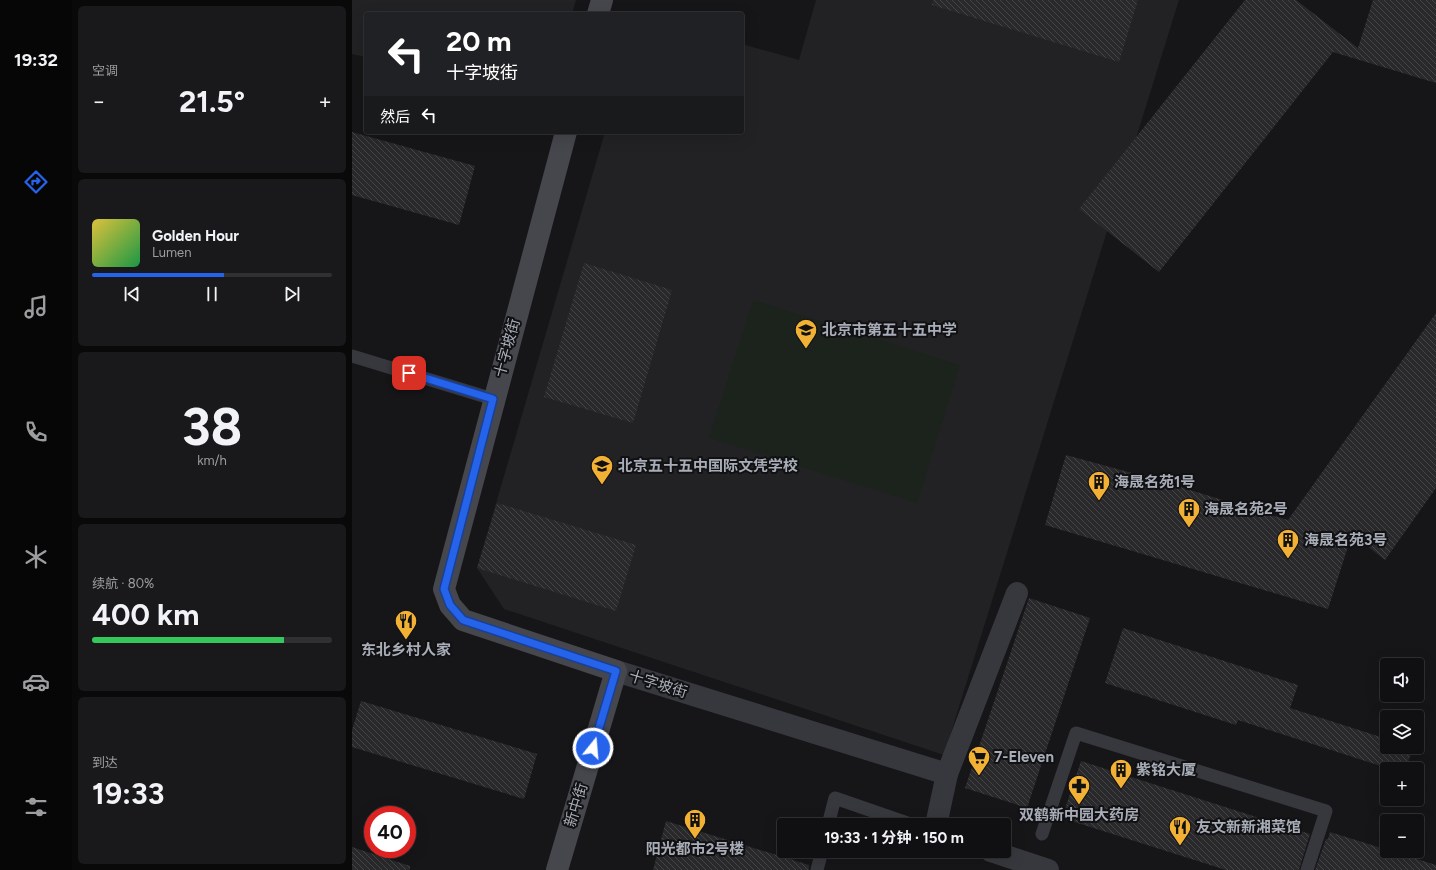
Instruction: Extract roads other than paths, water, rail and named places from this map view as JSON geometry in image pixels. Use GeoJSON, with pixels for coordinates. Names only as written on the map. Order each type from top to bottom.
{"type":"FeatureCollection","features":[{"type":"Feature","properties":{"kind":"street"},"geometry":{"type":"LineString","coordinates":[[599,12],[602,0]]}},
{"type":"Feature","properties":{"kind":"street","name":"十字坡街"},"geometry":{"type":"LineString","coordinates":[[565,134],[493,399],[444,589],[450,605],[463,620],[616,671],[947,774]]}},
{"type":"Feature","properties":{"kind":"street"},"geometry":{"type":"LineString","coordinates":[[938,818],[947,774],[1017,593]]}},
{"type":"Feature","properties":{"kind":"street","name":"新中街"},"geometry":{"type":"LineString","coordinates":[[557,870],[616,671]]}},
{"type":"Feature","properties":{"kind":"street"},"geometry":{"type":"LineString","coordinates":[[1011,858],[1048,870]]}},
{"type":"Feature","properties":{"kind":"lane"},"geometry":{"type":"LineString","coordinates":[[352,356],[493,399]]}},
{"type":"Feature","properties":{"kind":"lane"},"geometry":{"type":"LineString","coordinates":[[1042,834],[1076,733],[1326,811],[1307,870]]}},
{"type":"Feature","properties":{"kind":"lane"},"geometry":{"type":"LineString","coordinates":[[830,818],[835,798],[893,818]]}},
{"type":"Feature","properties":{"kind":"lane"},"geometry":{"type":"LineString","coordinates":[[817,870],[820,858]]}},
{"type":"Feature","properties":{"kind":"place","name":"北京市第五十五中学"},"geometry":{"type":"Point","coordinates":[806,350]}},
{"type":"Feature","properties":{"kind":"place","name":"北京五十五中国际文凭学校"},"geometry":{"type":"Point","coordinates":[602,486]}},
{"type":"Feature","properties":{"kind":"place","name":"海晟名苑1号"},"geometry":{"type":"Point","coordinates":[1099,502]}},
{"type":"Feature","properties":{"kind":"place","name":"海晟名苑2号"},"geometry":{"type":"Point","coordinates":[1189,528]}},
{"type":"Feature","properties":{"kind":"place","name":"海晟名苑3号"},"geometry":{"type":"Point","coordinates":[1288,560]}},
{"type":"Feature","properties":{"kind":"place","name":"东北乡村人家"},"geometry":{"type":"Point","coordinates":[406,640]}},
{"type":"Feature","properties":{"kind":"place","name":"7-Eleven"},"geometry":{"type":"Point","coordinates":[979,776]}},
{"type":"Feature","properties":{"kind":"place","name":"紫铭大厦"},"geometry":{"type":"Point","coordinates":[1121,790]}},
{"type":"Feature","properties":{"kind":"place","name":"双鹤新中园大药房"},"geometry":{"type":"Point","coordinates":[1079,806]}},
{"type":"Feature","properties":{"kind":"place","name":"阳光都市2号楼"},"geometry":{"type":"Point","coordinates":[695,840]}},
{"type":"Feature","properties":{"kind":"place","name":"友文新新湘菜馆"},"geometry":{"type":"Point","coordinates":[1180,846]}}]}
